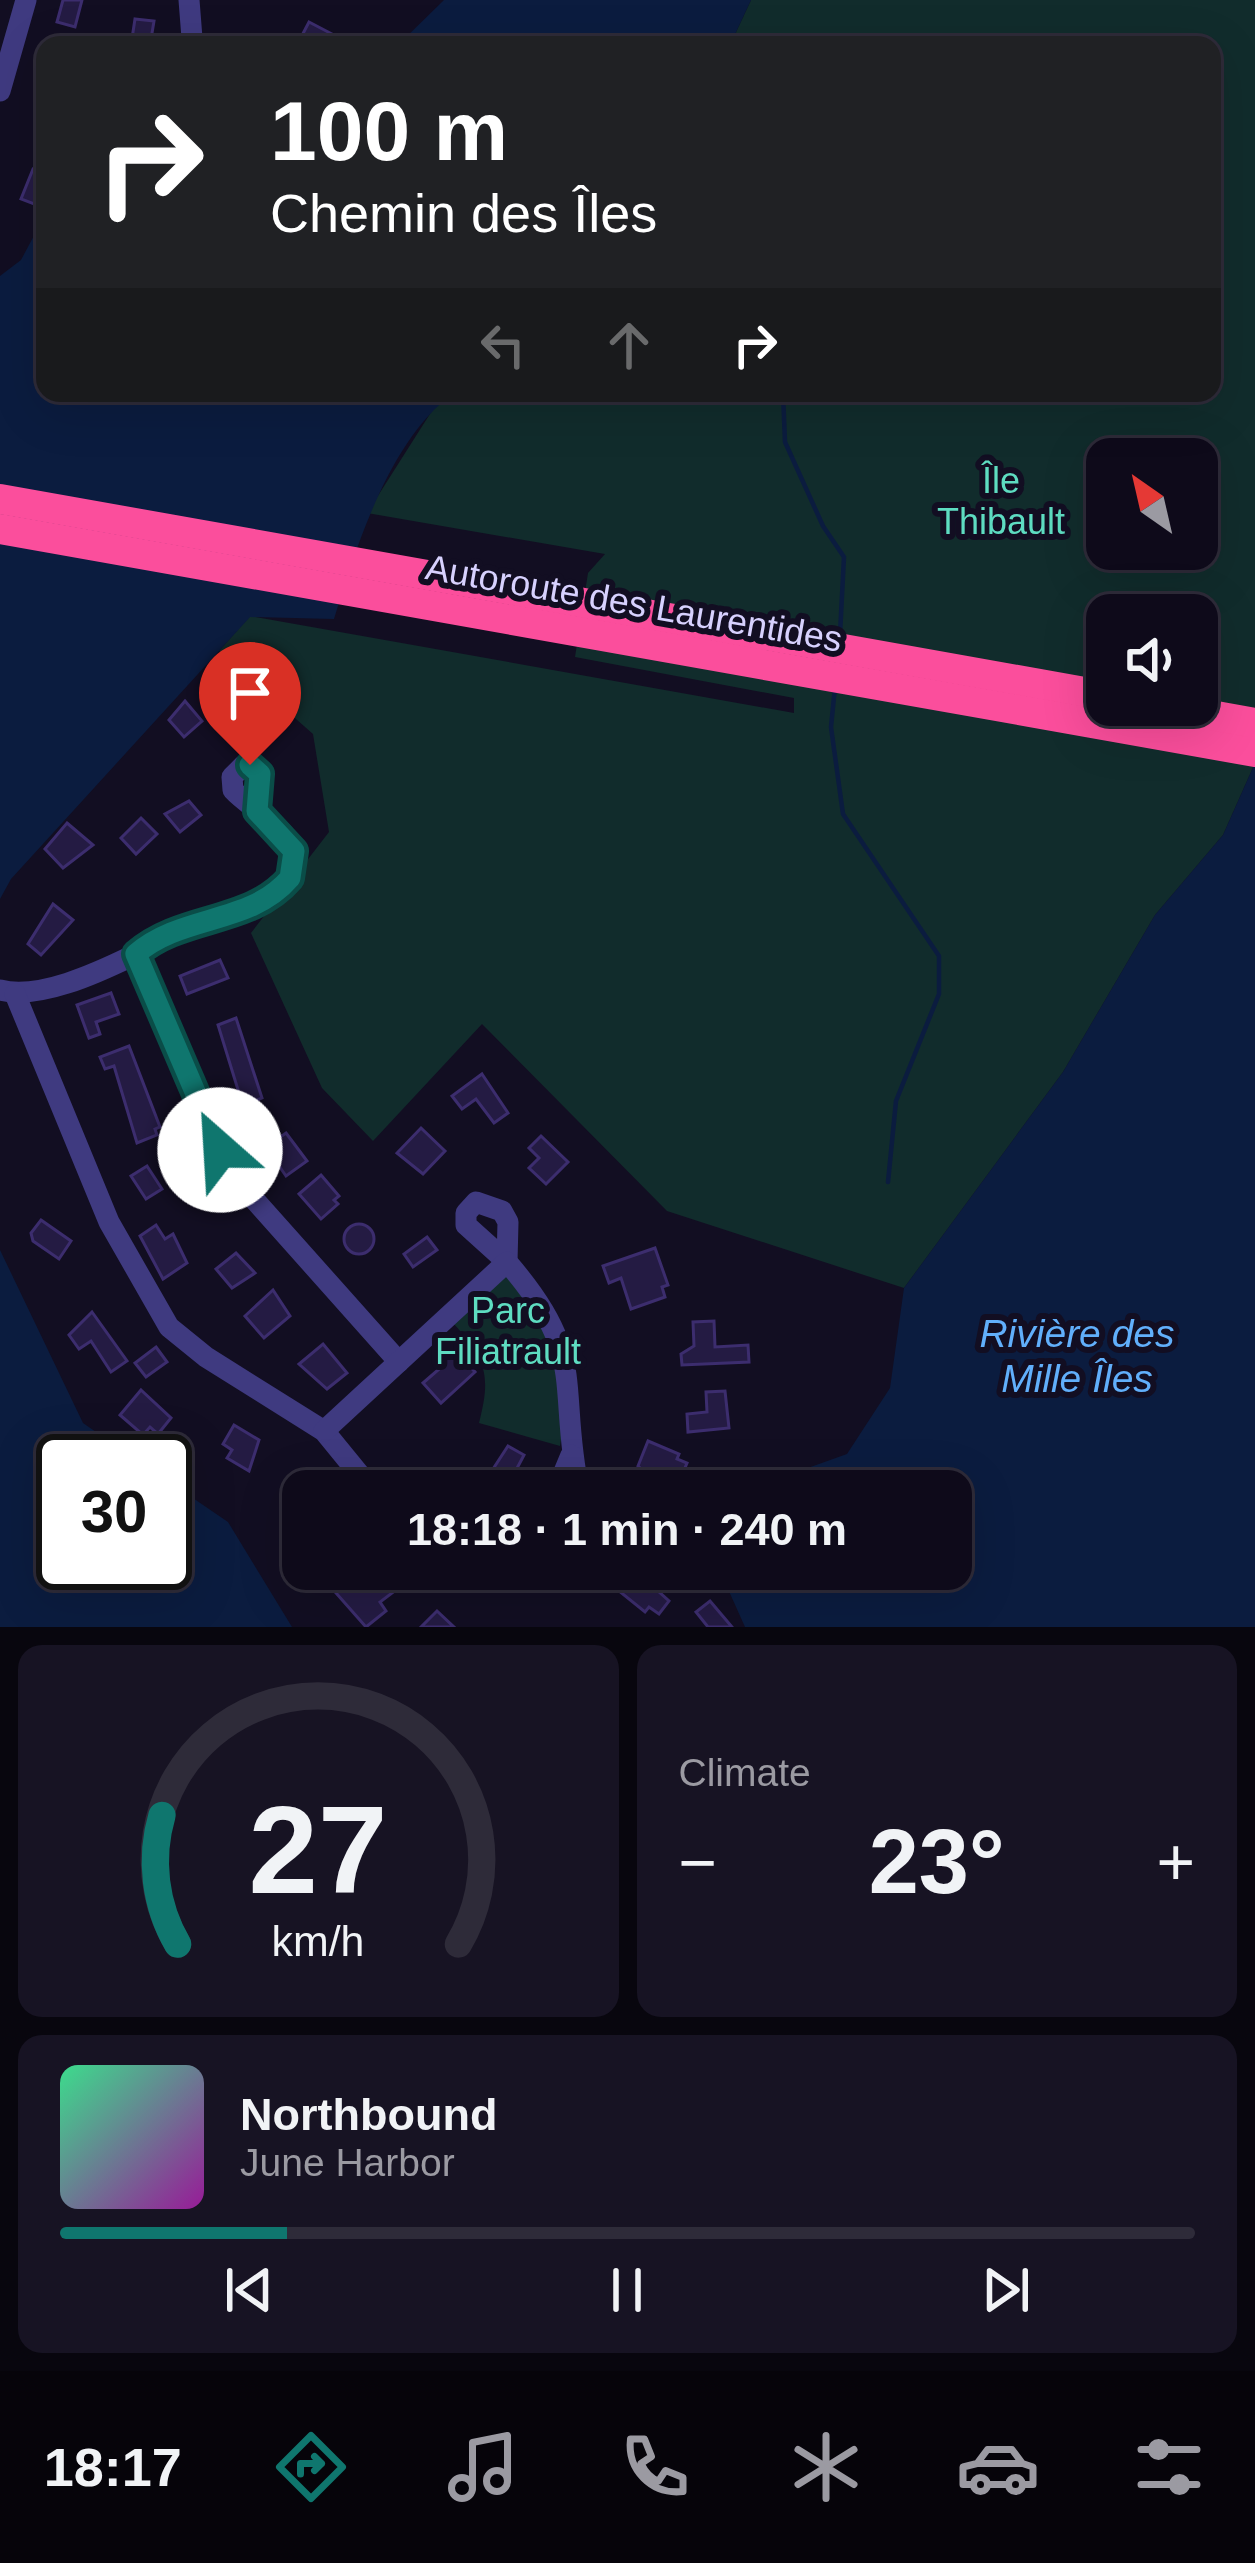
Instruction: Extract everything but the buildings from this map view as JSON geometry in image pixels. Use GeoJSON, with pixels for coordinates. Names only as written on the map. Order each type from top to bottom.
{"type":"FeatureCollection","features":[{"type":"Feature","properties":{"kind":"highway","name":"Autoroute des Laurentides"},"geometry":{"type":"LineString","coordinates":[[0,499],[1086,692]]}},
{"type":"Feature","properties":{"kind":"highway","name":"Autoroute des Laurentides"},"geometry":{"type":"LineString","coordinates":[[0,529],[1255,752]]}},
{"type":"Feature","properties":{"kind":"highway"},"geometry":{"type":"LineString","coordinates":[[1218,716],[1255,723]]}},
{"type":"Feature","properties":{"kind":"street"},"geometry":{"type":"LineString","coordinates":[[0,91],[26,0]]}},
{"type":"Feature","properties":{"kind":"street"},"geometry":{"type":"LineString","coordinates":[[189,0],[192,36]]}},
{"type":"Feature","properties":{"kind":"street"},"geometry":{"type":"LineString","coordinates":[[257,811],[294,851],[290,878],[257,907],[165,933],[136,954],[8,992],[110,1222],[170,1327],[206,1357],[324,1431],[356,1470]]}},
{"type":"Feature","properties":{"kind":"street"},"geometry":{"type":"LineString","coordinates":[[136,954],[196,1101],[244,1188],[399,1362]]}},
{"type":"Feature","properties":{"kind":"street"},"geometry":{"type":"LineString","coordinates":[[324,1431],[507,1262],[539,1299],[566,1356],[575,1470]]}},
{"type":"Feature","properties":{"kind":"street"},"geometry":{"type":"LineString","coordinates":[[565,1470],[572,1455]]}},
{"type":"Feature","properties":{"kind":"green space","name":"Île Thibault"},"geometry":{"type":"Polygon","coordinates":[[[751,0],[1255,0],[1255,763],[1223,835],[1155,915],[1063,1072],[904,1288],[667,1211],[482,1024],[373,1141],[322,1088],[251,933],[329,832],[313,734],[219,651],[250,616],[794,713],[794,698],[575,657],[588,573],[605,554],[367,513],[441,402],[1221,402],[1221,36],[734,36],[751,0]]]}},
{"type":"Feature","properties":{"kind":"green space","name":"Parc Filiatrault"},"geometry":{"type":"Polygon","coordinates":[[[506,1265],[536,1308],[556,1350],[564,1394],[560,1446],[479,1423],[485,1393],[483,1369],[453,1323],[506,1265]]]}},
{"type":"Feature","properties":{"kind":"water"},"geometry":{"type":"Polygon","coordinates":[[[444,0],[751,0],[734,36],[407,36],[444,0]]]}},
{"type":"Feature","properties":{"kind":"water"},"geometry":{"type":"Polygon","coordinates":[[[36,232],[36,402],[444,402],[411,437],[378,496],[334,619],[250,617],[11,879],[0,899],[0,276],[21,260],[36,232]]]}},
{"type":"Feature","properties":{"kind":"water","name":"Rivière des Mille Îles"},"geometry":{"type":"Polygon","coordinates":[[[1255,763],[1255,1627],[745,1627],[728,1590],[972,1590],[972,1470],[802,1470],[847,1454],[890,1388],[904,1288],[1063,1072],[1155,915],[1223,835],[1255,763]]]}},
{"type":"Feature","properties":{"kind":"water"},"geometry":{"type":"Polygon","coordinates":[[[0,1250],[83,1423],[99,1434],[36,1434],[36,1590],[192,1590],[192,1497],[228,1522],[292,1627],[0,1627],[0,1250]]]}},
{"type":"Feature","properties":{"kind":"waterway"},"geometry":{"type":"LineString","coordinates":[[783,402],[785,442],[823,526],[844,557],[840,634]]}},
{"type":"Feature","properties":{"kind":"waterway"},"geometry":{"type":"LineString","coordinates":[[835,687],[831,727],[843,814],[939,956],[939,994],[896,1101],[888,1182]]}},
{"type":"Feature","properties":{"kind":"route"},"geometry":{"type":"LineString","coordinates":[[220,1150],[136,954],[165,933],[257,907],[290,878],[294,851],[287,838],[257,811],[260,774],[250,765]]}}]}
